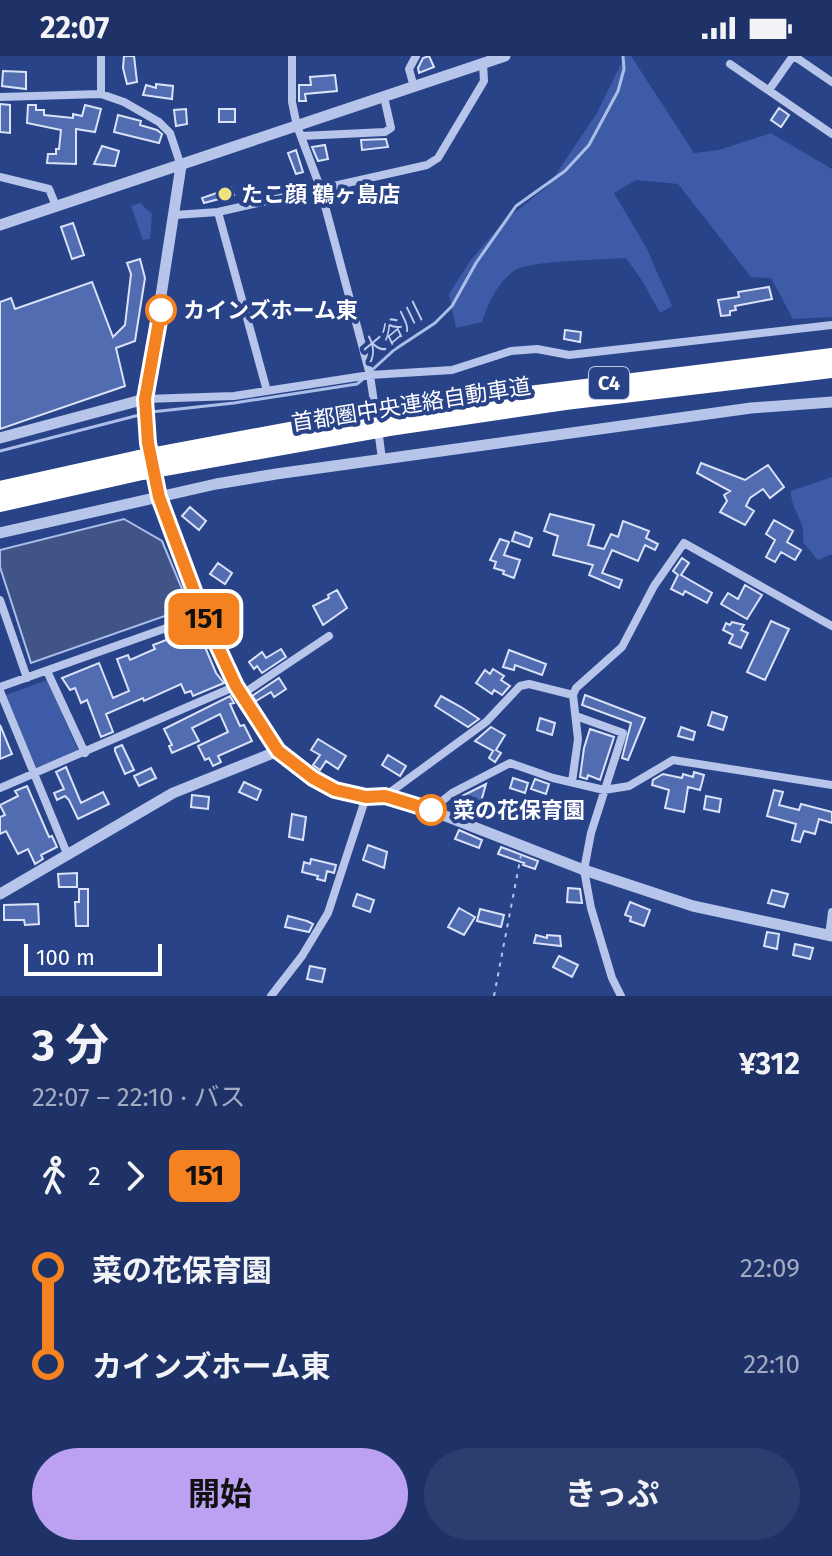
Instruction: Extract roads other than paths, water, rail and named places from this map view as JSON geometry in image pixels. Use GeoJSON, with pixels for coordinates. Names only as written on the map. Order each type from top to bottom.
{"type":"FeatureCollection","features":[{"type":"Feature","properties":{"kind":"highway"},"geometry":{"type":"LineString","coordinates":[[783,368],[832,354]]}},
{"type":"Feature","properties":{"kind":"highway"},"geometry":{"type":"LineString","coordinates":[[783,368],[832,371]]}},
{"type":"Feature","properties":{"kind":"highway","name":"首都圏中央連絡自動車道"},"geometry":{"type":"LineString","coordinates":[[0,489],[387,420],[783,368]]}},
{"type":"Feature","properties":{"kind":"highway","name":"首都圏中央連絡自動車道"},"geometry":{"type":"LineString","coordinates":[[0,504],[141,465]]}},
{"type":"Feature","properties":{"kind":"street"},"geometry":{"type":"LineString","coordinates":[[101,56],[101,94]]}},
{"type":"Feature","properties":{"kind":"street"},"geometry":{"type":"LineString","coordinates":[[292,56],[292,102],[299,131],[320,187],[370,375],[382,459]]}},
{"type":"Feature","properties":{"kind":"street"},"geometry":{"type":"LineString","coordinates":[[414,87],[409,69],[416,56]]}},
{"type":"Feature","properties":{"kind":"street"},"geometry":{"type":"LineString","coordinates":[[0,225],[299,131],[384,97],[505,56]]}},
{"type":"Feature","properties":{"kind":"street"},"geometry":{"type":"LineString","coordinates":[[769,90],[794,56],[832,82]]}},
{"type":"Feature","properties":{"kind":"street"},"geometry":{"type":"LineString","coordinates":[[175,215],[218,212],[427,165],[438,158],[484,81],[483,63]]}},
{"type":"Feature","properties":{"kind":"street"},"geometry":{"type":"LineString","coordinates":[[730,64],[832,134]]}},
{"type":"Feature","properties":{"kind":"street"},"geometry":{"type":"LineString","coordinates":[[0,97],[101,94],[124,102],[159,122],[176,145],[181,166],[145,399],[148,443],[159,497],[203,615],[238,690],[278,751],[313,778],[335,790],[366,797],[385,796],[431,810],[584,870],[693,906],[830,936],[832,912]]}},
{"type":"Feature","properties":{"kind":"street"},"geometry":{"type":"LineString","coordinates":[[299,131],[385,132],[391,128],[384,97]]}},
{"type":"Feature","properties":{"kind":"street"},"geometry":{"type":"LineString","coordinates":[[0,177],[49,189],[56,206]]}},
{"type":"Feature","properties":{"kind":"street"},"geometry":{"type":"LineString","coordinates":[[218,212],[267,391]]}},
{"type":"Feature","properties":{"kind":"street"},"geometry":{"type":"LineString","coordinates":[[0,438],[145,399],[234,396],[370,375],[452,370],[511,351],[537,349],[569,355],[832,325]]}},
{"type":"Feature","properties":{"kind":"street"},"geometry":{"type":"LineString","coordinates":[[0,533],[216,484],[751,408],[832,402]]}},
{"type":"Feature","properties":{"kind":"street"},"geometry":{"type":"LineString","coordinates":[[572,782],[578,739],[573,695],[576,688],[622,647],[654,586],[684,543],[832,626]]}},
{"type":"Feature","properties":{"kind":"street"},"geometry":{"type":"LineString","coordinates":[[0,600],[27,678]]}},
{"type":"Feature","properties":{"kind":"street"},"geometry":{"type":"LineString","coordinates":[[68,856],[0,689],[203,615]]}},
{"type":"Feature","properties":{"kind":"street"},"geometry":{"type":"LineString","coordinates":[[0,788],[238,690],[329,636]]}},
{"type":"Feature","properties":{"kind":"street"},"geometry":{"type":"LineString","coordinates":[[47,671],[85,753]]}},
{"type":"Feature","properties":{"kind":"street"},"geometry":{"type":"LineString","coordinates":[[385,796],[486,722],[520,686],[529,684],[573,695]]}},
{"type":"Feature","properties":{"kind":"street"},"geometry":{"type":"LineString","coordinates":[[576,716],[623,733],[604,790],[584,870],[591,908],[612,978],[621,996]]}},
{"type":"Feature","properties":{"kind":"street"},"geometry":{"type":"LineString","coordinates":[[0,894],[173,793],[278,751]]}},
{"type":"Feature","properties":{"kind":"street"},"geometry":{"type":"LineString","coordinates":[[431,810],[452,793],[510,763],[604,790],[629,786],[673,760],[832,785]]}},
{"type":"Feature","properties":{"kind":"street"},"geometry":{"type":"LineString","coordinates":[[271,996],[302,956],[328,913],[366,797]]}},
{"type":"Feature","properties":{"kind":"waterway","name":"大谷川"},"geometry":{"type":"LineString","coordinates":[[371,371],[394,350],[435,323],[452,306],[476,263],[516,206],[565,171],[589,145],[618,91],[624,69],[623,56]]}},
{"type":"Feature","properties":{"kind":"waterway","name":"大谷川"},"geometry":{"type":"LineString","coordinates":[[151,412],[357,384],[363,379]]}},
{"type":"Feature","properties":{"kind":"waterway","name":"大谷川"},"geometry":{"type":"LineString","coordinates":[[0,451],[143,414]]}},
{"type":"Feature","properties":{"kind":"place","name":"たこ顔 鶴ヶ島店"},"geometry":{"type":"Point","coordinates":[225,194]}},
{"type":"Feature","properties":{"kind":"place","name":"カインズホーム東"},"geometry":{"type":"Point","coordinates":[161,310]}},
{"type":"Feature","properties":{"kind":"place","name":"菜の花保育園"},"geometry":{"type":"Point","coordinates":[431,810]}}]}
